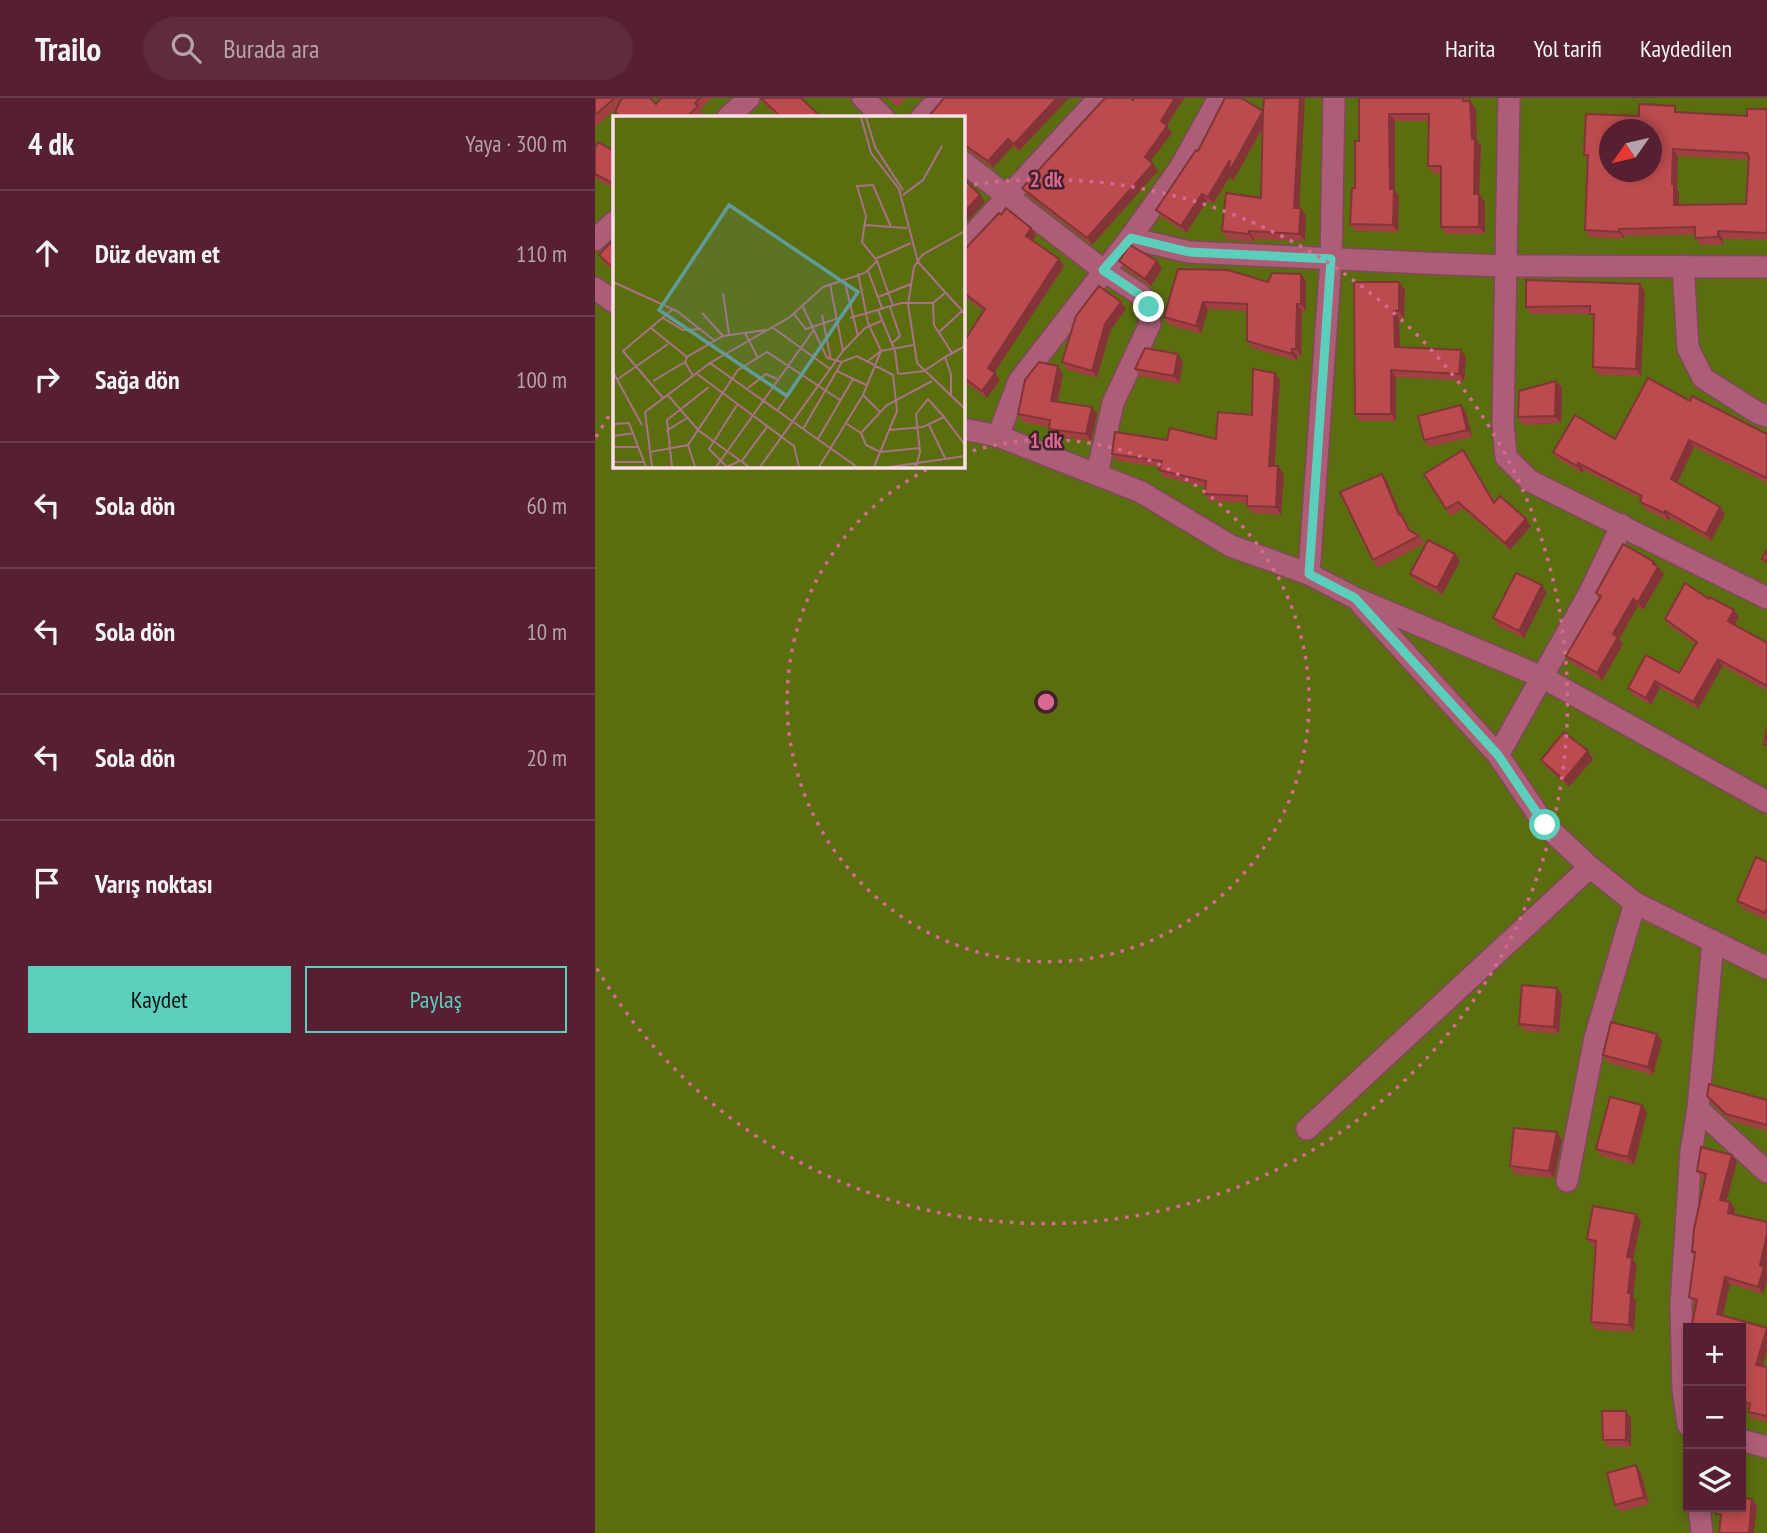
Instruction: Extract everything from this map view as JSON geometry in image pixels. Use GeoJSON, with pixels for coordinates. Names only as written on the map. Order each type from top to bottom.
{"type":"FeatureCollection","features":[{"type":"Feature","properties":{"kind":"street"},"geometry":{"type":"LineString","coordinates":[[729,116],[749,98]]}},
{"type":"Feature","properties":{"kind":"street"},"geometry":{"type":"LineString","coordinates":[[863,98],[882,116]]}},
{"type":"Feature","properties":{"kind":"street"},"geometry":{"type":"LineString","coordinates":[[923,116],[940,98]]}},
{"type":"Feature","properties":{"kind":"street"},"geometry":{"type":"LineString","coordinates":[[964,245],[1099,98]]}},
{"type":"Feature","properties":{"kind":"street"},"geometry":{"type":"LineString","coordinates":[[998,436],[1019,381],[1103,270],[1131,238],[1180,168],[1219,98]]}},
{"type":"Feature","properties":{"kind":"street"},"geometry":{"type":"LineString","coordinates":[[1309,574],[1331,259],[1334,98]]}},
{"type":"Feature","properties":{"kind":"street"},"geometry":{"type":"LineString","coordinates":[[1509,98],[1503,423],[1506,457],[1530,481],[1767,598]]}},
{"type":"Feature","properties":{"kind":"street"},"geometry":{"type":"LineString","coordinates":[[964,163],[1103,270],[1140,295],[1149,307],[1150,324],[1112,402],[1097,474]]}},
{"type":"Feature","properties":{"kind":"street"},"geometry":{"type":"LineString","coordinates":[[595,240],[613,223]]}},
{"type":"Feature","properties":{"kind":"street"},"geometry":{"type":"LineString","coordinates":[[1131,238],[1189,252],[1331,259],[1506,266],[1767,267]]}},
{"type":"Feature","properties":{"kind":"street"},"geometry":{"type":"LineString","coordinates":[[1683,265],[1688,348],[1703,378],[1767,416]]}},
{"type":"Feature","properties":{"kind":"street"},"geometry":{"type":"LineString","coordinates":[[595,288],[613,301]]}},
{"type":"Feature","properties":{"kind":"street"},"geometry":{"type":"LineString","coordinates":[[964,429],[998,436],[1141,492],[1231,546],[1309,574],[1355,598],[1542,677],[1767,802]]}},
{"type":"Feature","properties":{"kind":"street"},"geometry":{"type":"LineString","coordinates":[[1498,755],[1589,594],[1622,525]]}},
{"type":"Feature","properties":{"kind":"street"},"geometry":{"type":"LineString","coordinates":[[1355,598],[1498,755],[1545,825],[1590,867],[1635,904],[1767,968]]}},
{"type":"Feature","properties":{"kind":"street"},"geometry":{"type":"LineString","coordinates":[[1307,1129],[1590,867]]}},
{"type":"Feature","properties":{"kind":"street"},"geometry":{"type":"LineString","coordinates":[[1567,1181],[1595,1038],[1635,904]]}},
{"type":"Feature","properties":{"kind":"street"},"geometry":{"type":"LineString","coordinates":[[1683,1388],[1681,1304],[1691,1152],[1698,1109],[1713,941]]}},
{"type":"Feature","properties":{"kind":"street"},"geometry":{"type":"LineString","coordinates":[[1698,1109],[1767,1172]]}},
{"type":"Feature","properties":{"kind":"street"},"geometry":{"type":"LineString","coordinates":[[1746,1441],[1767,1447]]}},
{"type":"Feature","properties":{"kind":"street"},"geometry":{"type":"LineString","coordinates":[[1700,1512],[1702,1533]]}},
{"type":"Feature","properties":{"kind":"green space"},"geometry":{"type":"Polygon","coordinates":[[[595,98],[1767,98],[1767,1533],[595,1533],[595,98]]]}},
{"type":"Feature","properties":{"kind":"building"},"geometry":{"type":"Polygon","coordinates":[[[595,98],[615,98],[595,115],[595,98]]]}},
{"type":"Feature","properties":{"kind":"building"},"geometry":{"type":"Polygon","coordinates":[[[622,98],[650,98],[656,104],[661,98],[700,98],[695,103],[698,106],[688,116],[619,116],[615,112],[622,98]]]}},
{"type":"Feature","properties":{"kind":"building"},"geometry":{"type":"Polygon","coordinates":[[[761,98],[801,98],[820,116],[780,116],[761,98]]]}},
{"type":"Feature","properties":{"kind":"building"},"geometry":{"type":"Polygon","coordinates":[[[944,98],[1057,98],[1014,144],[1008,139],[988,161],[964,145],[964,116],[930,115],[944,98]]]}},
{"type":"Feature","properties":{"kind":"building"},"geometry":{"type":"Polygon","coordinates":[[[1105,98],[1175,98],[1161,121],[1167,126],[1145,157],[1153,164],[1087,238],[1022,188],[1105,98]]]}},
{"type":"Feature","properties":{"kind":"building"},"geometry":{"type":"Polygon","coordinates":[[[1225,98],[1241,98],[1263,111],[1228,174],[1230,160],[1208,197],[1202,194],[1181,226],[1156,210],[1196,150],[1198,151],[1225,98]]]}},
{"type":"Feature","properties":{"kind":"building"},"geometry":{"type":"Polygon","coordinates":[[[1264,98],[1300,98],[1294,208],[1301,208],[1299,234],[1222,231],[1226,193],[1261,198],[1264,98]]]}},
{"type":"Feature","properties":{"kind":"building"},"geometry":{"type":"Polygon","coordinates":[[[1359,98],[1463,98],[1463,101],[1470,101],[1472,139],[1475,139],[1474,194],[1479,194],[1479,227],[1441,227],[1441,166],[1428,166],[1429,114],[1389,114],[1390,189],[1394,189],[1393,225],[1350,224],[1352,188],[1355,188],[1355,141],[1359,141],[1359,98]]]}},
{"type":"Feature","properties":{"kind":"building"},"geometry":{"type":"Polygon","coordinates":[[[1639,104],[1675,106],[1675,112],[1747,116],[1747,109],[1767,109],[1767,233],[1718,231],[1718,237],[1695,238],[1695,227],[1619,229],[1619,232],[1585,230],[1588,155],[1584,155],[1586,114],[1639,116],[1639,104]],[[1673,149],[1674,205],[1746,204],[1747,153],[1673,149]]]}},
{"type":"Feature","properties":{"kind":"building"},"geometry":{"type":"Polygon","coordinates":[[[598,142],[613,150],[613,183],[595,174],[595,148],[598,142]]]}},
{"type":"Feature","properties":{"kind":"building"},"geometry":{"type":"Polygon","coordinates":[[[964,179],[980,195],[964,212],[964,179]]]}},
{"type":"Feature","properties":{"kind":"building"},"geometry":{"type":"Polygon","coordinates":[[[1006,208],[1031,228],[1026,236],[1059,259],[988,368],[995,373],[982,391],[964,378],[964,341],[985,309],[964,293],[964,249],[999,213],[1001,215],[1006,208]]]}},
{"type":"Feature","properties":{"kind":"building"},"geometry":{"type":"Polygon","coordinates":[[[613,240],[613,268],[599,255],[613,240]]]}},
{"type":"Feature","properties":{"kind":"building"},"geometry":{"type":"Polygon","coordinates":[[[1130,245],[1157,261],[1145,279],[1119,261],[1130,245]]]}},
{"type":"Feature","properties":{"kind":"building"},"geometry":{"type":"Polygon","coordinates":[[[1178,269],[1228,270],[1268,282],[1272,273],[1301,274],[1296,349],[1292,349],[1292,354],[1247,341],[1247,304],[1203,302],[1196,326],[1164,317],[1178,269]]]}},
{"type":"Feature","properties":{"kind":"building"},"geometry":{"type":"Polygon","coordinates":[[[1526,280],[1640,284],[1636,369],[1593,367],[1594,314],[1590,314],[1590,306],[1526,307],[1526,280]]]}},
{"type":"Feature","properties":{"kind":"building"},"geometry":{"type":"Polygon","coordinates":[[[1354,282],[1399,282],[1399,311],[1394,311],[1395,347],[1461,350],[1459,374],[1391,370],[1391,414],[1355,414],[1354,282]]]}},
{"type":"Feature","properties":{"kind":"building"},"geometry":{"type":"Polygon","coordinates":[[[1099,286],[1121,302],[1105,324],[1092,371],[1062,362],[1076,316],[1099,286]]]}},
{"type":"Feature","properties":{"kind":"building"},"geometry":{"type":"Polygon","coordinates":[[[1145,348],[1178,354],[1174,376],[1135,369],[1145,348]]]}},
{"type":"Feature","properties":{"kind":"building"},"geometry":{"type":"Polygon","coordinates":[[[1039,362],[1058,366],[1051,401],[1092,407],[1086,434],[1049,429],[1050,420],[1018,414],[1025,380],[1039,362]]]}},
{"type":"Feature","properties":{"kind":"building"},"geometry":{"type":"Polygon","coordinates":[[[1253,369],[1275,373],[1269,466],[1278,466],[1276,507],[1247,506],[1247,496],[1205,494],[1206,481],[1159,470],[1162,461],[1112,454],[1115,432],[1167,440],[1170,428],[1216,439],[1218,412],[1252,415],[1253,369]]]}},
{"type":"Feature","properties":{"kind":"building"},"geometry":{"type":"Polygon","coordinates":[[[1648,378],[1690,401],[1692,396],[1767,434],[1767,478],[1689,440],[1671,479],[1720,507],[1706,534],[1665,511],[1664,513],[1640,502],[1642,496],[1553,452],[1575,415],[1615,439],[1648,378]]]}},
{"type":"Feature","properties":{"kind":"building"},"geometry":{"type":"Polygon","coordinates":[[[1556,381],[1555,416],[1518,417],[1519,391],[1556,381]]]}},
{"type":"Feature","properties":{"kind":"building"},"geometry":{"type":"Polygon","coordinates":[[[1461,405],[1467,430],[1424,440],[1418,416],[1461,405]]]}},
{"type":"Feature","properties":{"kind":"building"},"geometry":{"type":"Polygon","coordinates":[[[1463,450],[1494,503],[1500,496],[1526,519],[1505,543],[1458,502],[1446,509],[1424,474],[1463,450]]]}},
{"type":"Feature","properties":{"kind":"building"},"geometry":{"type":"Polygon","coordinates":[[[1382,474],[1399,515],[1401,514],[1409,530],[1419,536],[1373,560],[1340,492],[1382,474]]]}},
{"type":"Feature","properties":{"kind":"building"},"geometry":{"type":"Polygon","coordinates":[[[1428,540],[1455,554],[1437,588],[1410,574],[1428,540]]]}},
{"type":"Feature","properties":{"kind":"building"},"geometry":{"type":"Polygon","coordinates":[[[1623,544],[1658,567],[1638,602],[1633,599],[1613,634],[1618,637],[1597,673],[1566,656],[1601,596],[1596,593],[1623,544]]]}},
{"type":"Feature","properties":{"kind":"building"},"geometry":{"type":"Polygon","coordinates":[[[1767,549],[1767,562],[1762,559],[1767,549]]]}},
{"type":"Feature","properties":{"kind":"building"},"geometry":{"type":"Polygon","coordinates":[[[1516,573],[1542,585],[1519,631],[1493,618],[1516,573]]]}},
{"type":"Feature","properties":{"kind":"building"},"geometry":{"type":"Polygon","coordinates":[[[1685,583],[1709,599],[1710,597],[1734,610],[1728,621],[1767,643],[1767,686],[1718,659],[1693,702],[1655,681],[1646,698],[1628,688],[1646,655],[1679,673],[1697,642],[1665,619],[1685,583]]]}},
{"type":"Feature","properties":{"kind":"building"},"geometry":{"type":"Polygon","coordinates":[[[1564,732],[1588,751],[1564,780],[1541,760],[1564,732]]]}},
{"type":"Feature","properties":{"kind":"building"},"geometry":{"type":"Polygon","coordinates":[[[1756,857],[1767,862],[1765,913],[1737,901],[1756,857]]]}},
{"type":"Feature","properties":{"kind":"building"},"geometry":{"type":"Polygon","coordinates":[[[1522,985],[1557,988],[1554,1027],[1519,1024],[1522,985]]]}},
{"type":"Feature","properties":{"kind":"building"},"geometry":{"type":"Polygon","coordinates":[[[1611,1022],[1657,1034],[1648,1067],[1603,1055],[1611,1022]]]}},
{"type":"Feature","properties":{"kind":"building"},"geometry":{"type":"Polygon","coordinates":[[[1709,1084],[1767,1100],[1767,1125],[1726,1114],[1707,1096],[1709,1084]]]}},
{"type":"Feature","properties":{"kind":"building"},"geometry":{"type":"Polygon","coordinates":[[[1610,1097],[1642,1105],[1628,1157],[1596,1149],[1610,1097]]]}},
{"type":"Feature","properties":{"kind":"building"},"geometry":{"type":"Polygon","coordinates":[[[1514,1128],[1557,1132],[1549,1171],[1510,1166],[1514,1128]]]}},
{"type":"Feature","properties":{"kind":"building"},"geometry":{"type":"Polygon","coordinates":[[[1701,1147],[1732,1155],[1720,1200],[1730,1202],[1728,1213],[1767,1222],[1760,1265],[1764,1267],[1758,1287],[1725,1277],[1717,1314],[1767,1328],[1756,1365],[1767,1367],[1767,1416],[1748,1412],[1750,1404],[1746,1403],[1746,1323],[1692,1323],[1697,1300],[1689,1297],[1695,1252],[1692,1252],[1694,1229],[1706,1174],[1697,1171],[1701,1147]]]}},
{"type":"Feature","properties":{"kind":"building"},"geometry":{"type":"Polygon","coordinates":[[[1593,1206],[1636,1214],[1627,1257],[1632,1258],[1628,1293],[1631,1293],[1629,1325],[1591,1322],[1596,1241],[1587,1239],[1593,1206]]]}},
{"type":"Feature","properties":{"kind":"building"},"geometry":{"type":"Polygon","coordinates":[[[1602,1411],[1626,1411],[1626,1440],[1603,1440],[1602,1411]]]}},
{"type":"Feature","properties":{"kind":"building"},"geometry":{"type":"Polygon","coordinates":[[[1636,1465],[1644,1497],[1615,1505],[1607,1473],[1636,1465]]]}},
{"type":"Feature","properties":{"kind":"building"},"geometry":{"type":"Polygon","coordinates":[[[1746,1498],[1752,1499],[1749,1533],[1719,1533],[1721,1514],[1716,1514],[1746,1512],[1746,1498]]]}},
{"type":"Feature","properties":{"kind":"route"},"geometry":{"type":"LineString","coordinates":[[1149,307],[1140,295],[1103,270],[1131,238],[1189,252],[1331,259],[1309,574],[1355,598],[1498,755],[1545,825]]}}]}
